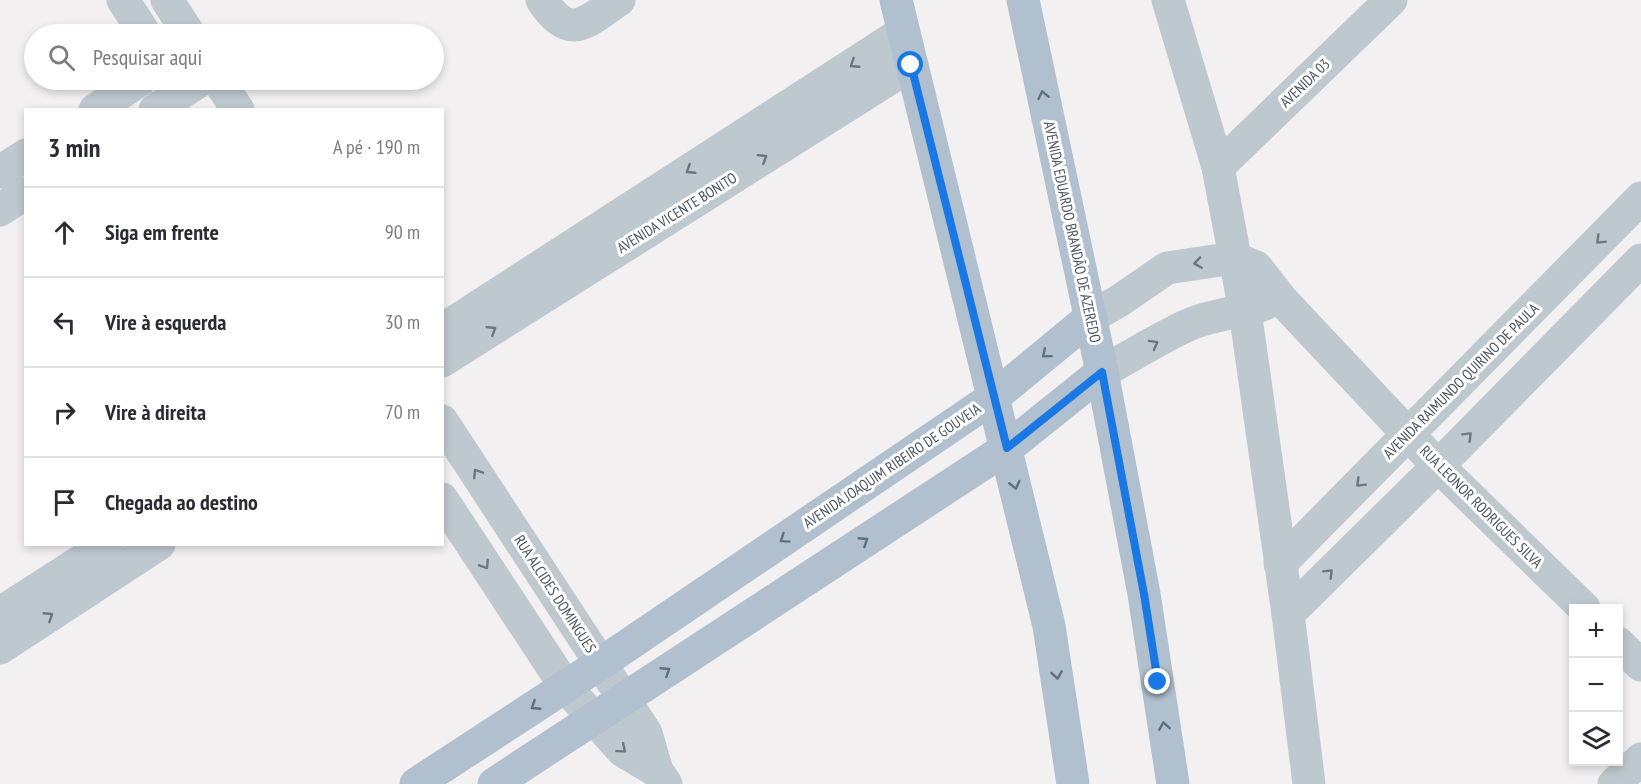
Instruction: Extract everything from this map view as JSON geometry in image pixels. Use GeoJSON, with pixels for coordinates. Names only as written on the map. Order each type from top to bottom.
{"type":"FeatureCollection","features":[{"type":"Feature","properties":{"kind":"main road"},"geometry":{"type":"LineString","coordinates":[[896,0],[1049,626],[1073,784]]}},
{"type":"Feature","properties":{"kind":"main road","name":"AVENIDA EDUARDO BRANDÃO DE AZEREDO"},"geometry":{"type":"LineString","coordinates":[[1023,0],[1102,372],[1144,594],[1173,784]]}},
{"type":"Feature","properties":{"kind":"main road","name":"AVENIDA JOAQUIM RIBEIRO DE GOUVEIA"},"geometry":{"type":"LineString","coordinates":[[416,784],[600,664],[994,398],[1091,317]]}},
{"type":"Feature","properties":{"kind":"main road"},"geometry":{"type":"LineString","coordinates":[[494,784],[1007,448],[1102,372]]}},
{"type":"Feature","properties":{"kind":"street"},"geometry":{"type":"LineString","coordinates":[[123,0],[139,24]]}},
{"type":"Feature","properties":{"kind":"street"},"geometry":{"type":"LineString","coordinates":[[167,0],[183,24]]}},
{"type":"Feature","properties":{"kind":"street"},"geometry":{"type":"LineString","coordinates":[[542,0],[561,23],[576,26],[619,0]]}},
{"type":"Feature","properties":{"kind":"street"},"geometry":{"type":"LineString","coordinates":[[1168,0],[1218,167],[1245,311],[1288,614],[1309,784]]}},
{"type":"Feature","properties":{"kind":"street","name":"AVENIDA 03"},"geometry":{"type":"LineString","coordinates":[[1218,167],[1391,0]]}},
{"type":"Feature","properties":{"kind":"street","name":"AVENIDA VICENTE BONITO"},"geometry":{"type":"LineString","coordinates":[[444,329],[903,32]]}},
{"type":"Feature","properties":{"kind":"street","name":"AVENIDA VICENTE BONITO"},"geometry":{"type":"LineString","coordinates":[[444,360],[911,65]]}},
{"type":"Feature","properties":{"kind":"street"},"geometry":{"type":"LineString","coordinates":[[98,108],[125,90]]}},
{"type":"Feature","properties":{"kind":"street"},"geometry":{"type":"LineString","coordinates":[[225,90],[237,108]]}},
{"type":"Feature","properties":{"kind":"street"},"geometry":{"type":"LineString","coordinates":[[0,172],[24,157]]}},
{"type":"Feature","properties":{"kind":"street"},"geometry":{"type":"LineString","coordinates":[[0,210],[24,195]]}},
{"type":"Feature","properties":{"kind":"street","name":"AVENIDA RAIMUNDO QUIRINO DE PAULA"},"geometry":{"type":"LineString","coordinates":[[1280,564],[1641,198]]}},
{"type":"Feature","properties":{"kind":"street"},"geometry":{"type":"LineString","coordinates":[[1102,372],[1191,324],[1220,314],[1245,311],[1281,298],[1256,267],[1234,258]]}},
{"type":"Feature","properties":{"kind":"street","name":"AVENIDA JOAQUIM RIBEIRO DE GOUVEIA"},"geometry":{"type":"LineString","coordinates":[[1091,317],[1167,268],[1234,258]]}},
{"type":"Feature","properties":{"kind":"street"},"geometry":{"type":"LineString","coordinates":[[1288,614],[1641,260]]}},
{"type":"Feature","properties":{"kind":"street","name":"RUA LEONOR RODRIGUES SILVA"},"geometry":{"type":"LineString","coordinates":[[1281,298],[1438,466],[1579,604]]}},
{"type":"Feature","properties":{"kind":"street","name":"RUA ALCIDES DOMINGUES"},"geometry":{"type":"LineString","coordinates":[[444,424],[646,733],[661,778]]}},
{"type":"Feature","properties":{"kind":"street","name":"RUA ALCIDES DOMINGUES"},"geometry":{"type":"LineString","coordinates":[[444,502],[565,686],[623,751],[661,778]]}},
{"type":"Feature","properties":{"kind":"street"},"geometry":{"type":"LineString","coordinates":[[464,532],[500,508]]}},
{"type":"Feature","properties":{"kind":"street"},"geometry":{"type":"LineString","coordinates":[[0,613],[105,546]]}},
{"type":"Feature","properties":{"kind":"street"},"geometry":{"type":"LineString","coordinates":[[0,648],[156,546]]}},
{"type":"Feature","properties":{"kind":"street"},"geometry":{"type":"LineString","coordinates":[[1623,648],[1641,665]]}},
{"type":"Feature","properties":{"kind":"street"},"geometry":{"type":"LineString","coordinates":[[1614,784],[1641,759]]}},
{"type":"Feature","properties":{"kind":"route"},"geometry":{"type":"LineString","coordinates":[[911,65],[1007,448],[1102,372],[1144,594],[1158,682]]}}]}
